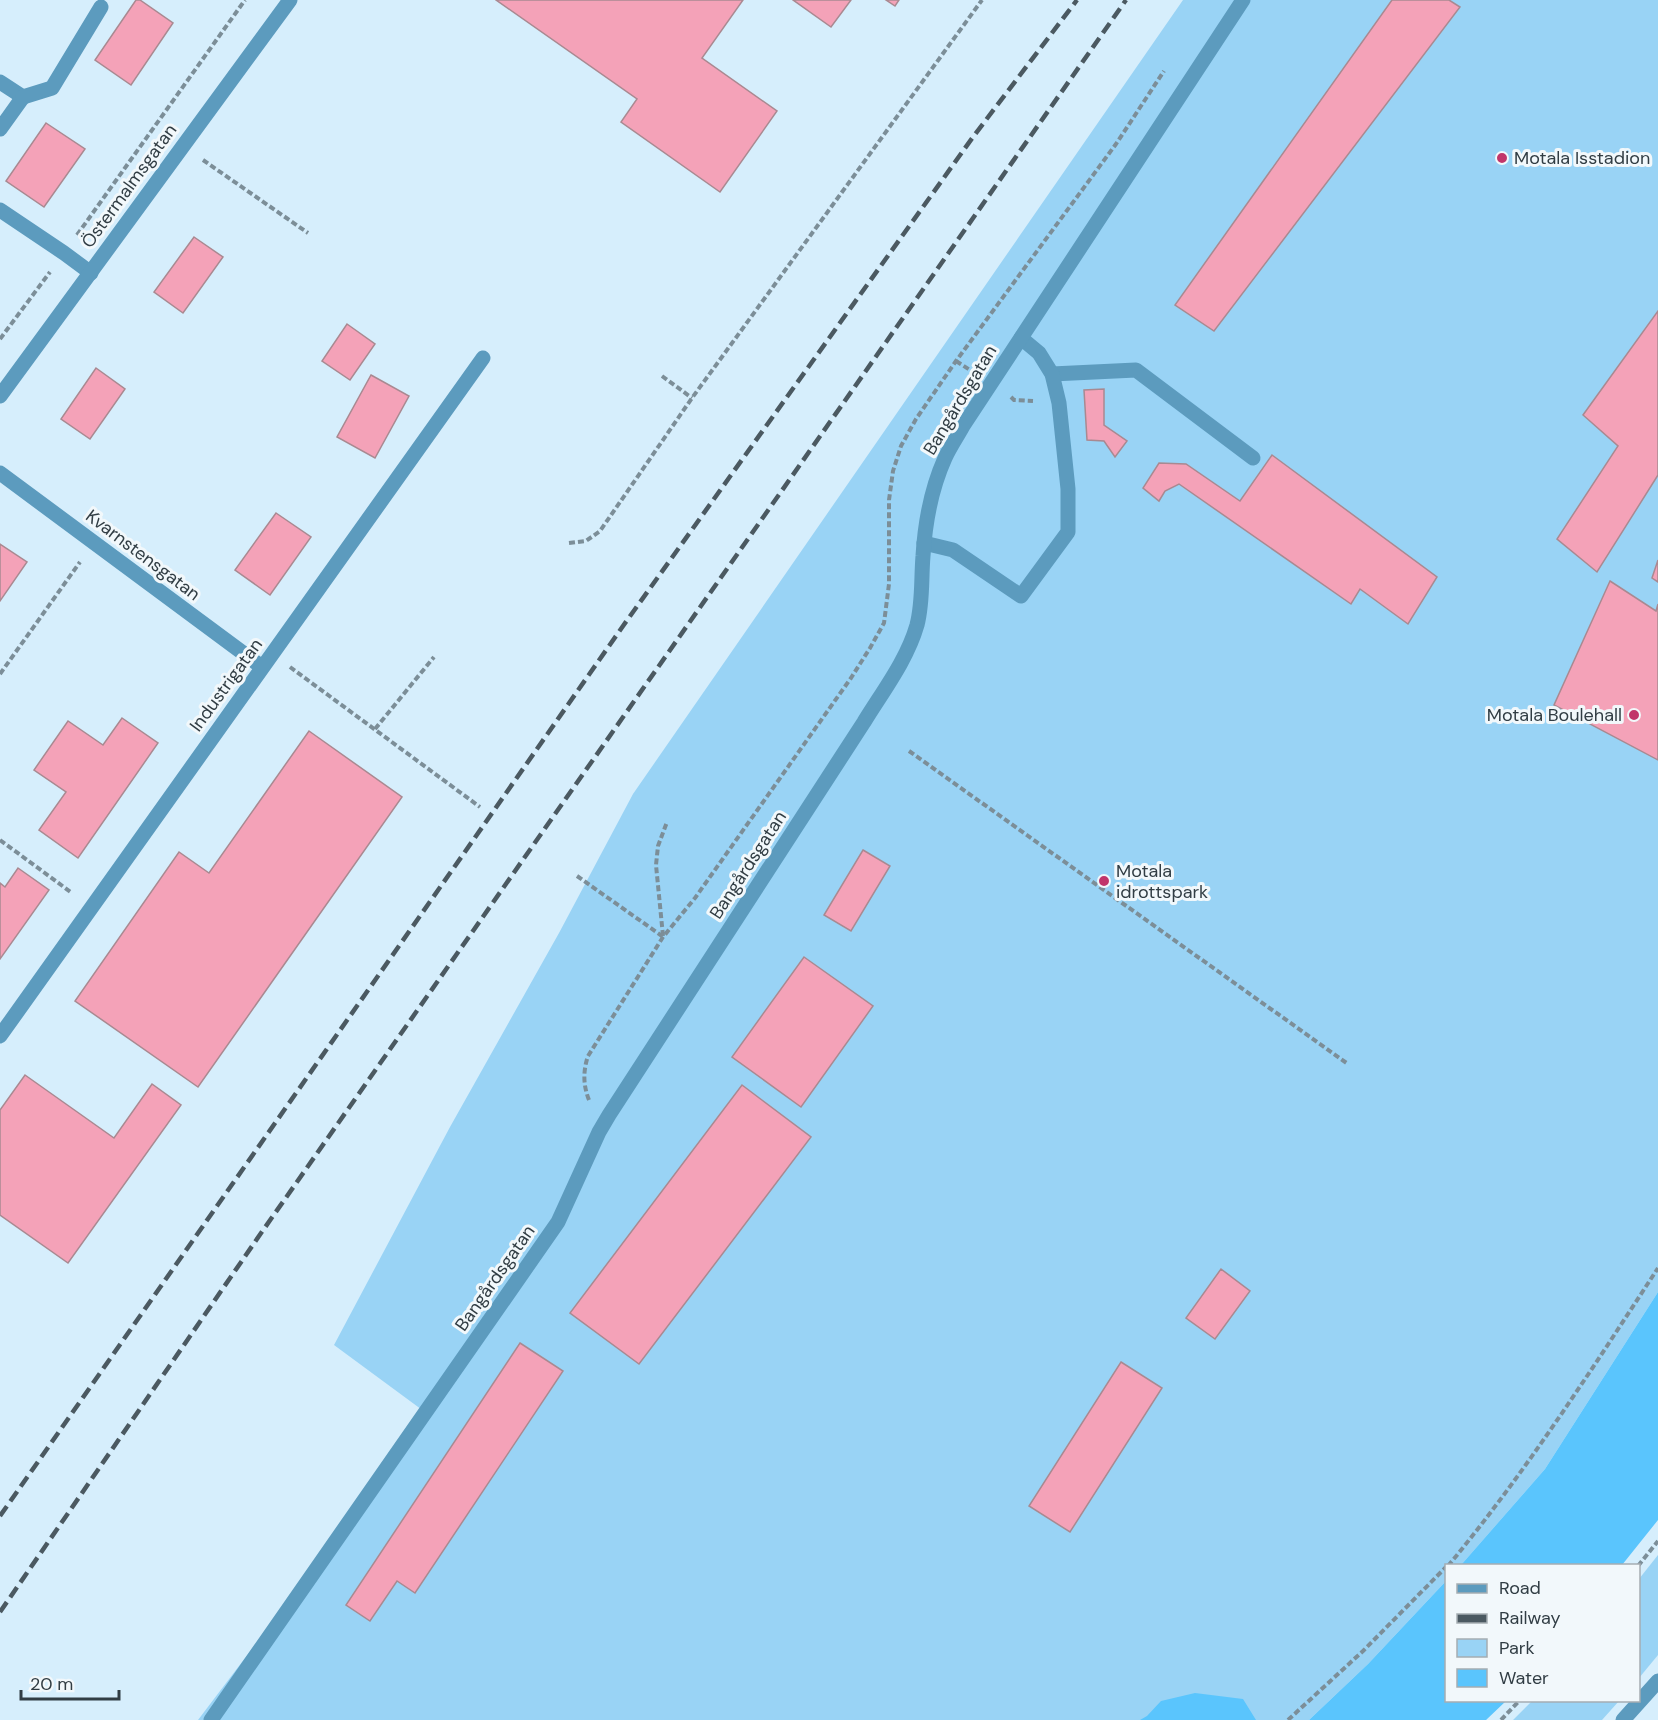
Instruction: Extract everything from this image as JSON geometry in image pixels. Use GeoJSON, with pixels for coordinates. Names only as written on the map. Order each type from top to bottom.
{"type":"FeatureCollection","features":[{"type":"Feature","properties":{"kind":"street","name":"Östermalmsgatan"},"geometry":{"type":"LineString","coordinates":[[0,396],[290,0]]}},
{"type":"Feature","properties":{"kind":"street","name":"Bangårdsgatan"},"geometry":{"type":"LineString","coordinates":[[211,1720],[558,1222],[609,1115],[899,666],[917,623],[922,599],[927,518],[936,483],[946,458],[963,426],[1243,0]]}},
{"type":"Feature","properties":{"kind":"street"},"geometry":{"type":"LineString","coordinates":[[0,129],[23,97],[52,88],[101,7]]}},
{"type":"Feature","properties":{"kind":"street"},"geometry":{"type":"LineString","coordinates":[[0,82],[23,97]]}},
{"type":"Feature","properties":{"kind":"street"},"geometry":{"type":"LineString","coordinates":[[0,210],[91,273]]}},
{"type":"Feature","properties":{"kind":"street"},"geometry":{"type":"LineString","coordinates":[[924,543],[953,550],[1021,597],[1068,532],[1068,489],[1064,442],[1059,403],[1052,374],[1040,353],[1021,338]]}},
{"type":"Feature","properties":{"kind":"street","name":"Industrigatan"},"geometry":{"type":"LineString","coordinates":[[0,1036],[483,358]]}},
{"type":"Feature","properties":{"kind":"street"},"geometry":{"type":"LineString","coordinates":[[1052,374],[1136,370],[1253,458]]}},
{"type":"Feature","properties":{"kind":"street","name":"Kvarnstensgatan"},"geometry":{"type":"LineString","coordinates":[[0,473],[262,667]]}},
{"type":"Feature","properties":{"kind":"street"},"geometry":{"type":"LineString","coordinates":[[1640,1701],[1658,1681]]}},
{"type":"Feature","properties":{"kind":"street"},"geometry":{"type":"LineString","coordinates":[[1623,1720],[1639,1702]]}},
{"type":"Feature","properties":{"kind":"path"},"geometry":{"type":"LineString","coordinates":[[0,339],[245,0]]}},
{"type":"Feature","properties":{"kind":"path"},"geometry":{"type":"LineString","coordinates":[[569,543],[586,541],[600,531],[692,398],[982,0]]}},
{"type":"Feature","properties":{"kind":"path"},"geometry":{"type":"LineString","coordinates":[[183,146],[308,233]]}},
{"type":"Feature","properties":{"kind":"path"},"geometry":{"type":"LineString","coordinates":[[662,376],[692,398]]}},
{"type":"Feature","properties":{"kind":"path"},"geometry":{"type":"LineString","coordinates":[[0,674],[94,543]]}},
{"type":"Feature","properties":{"kind":"path"},"geometry":{"type":"LineString","coordinates":[[272,654],[480,807]]}},
{"type":"Feature","properties":{"kind":"path"},"geometry":{"type":"LineString","coordinates":[[375,729],[434,657]]}},
{"type":"Feature","properties":{"kind":"path"},"geometry":{"type":"LineString","coordinates":[[909,751],[1348,1064]]}},
{"type":"Feature","properties":{"kind":"path"},"geometry":{"type":"LineString","coordinates":[[609,1115],[590,1101],[585,1089],[584,1067],[588,1056],[663,937],[657,865],[658,846],[667,822]]}},
{"type":"Feature","properties":{"kind":"path"},"geometry":{"type":"LineString","coordinates":[[0,840],[92,908]]}},
{"type":"Feature","properties":{"kind":"path"},"geometry":{"type":"LineString","coordinates":[[577,876],[663,937]]}},
{"type":"Feature","properties":{"kind":"path"},"geometry":{"type":"LineString","coordinates":[[1449,1564],[1528,1462],[1658,1268]]}},
{"type":"Feature","properties":{"kind":"path"},"geometry":{"type":"LineString","coordinates":[[1640,1564],[1658,1541]]}},
{"type":"Feature","properties":{"kind":"path"},"geometry":{"type":"LineString","coordinates":[[1288,1720],[1363,1651],[1445,1568]]}},
{"type":"Feature","properties":{"kind":"path"},"geometry":{"type":"LineString","coordinates":[[1501,1720],[1519,1702]]}},
{"type":"Feature","properties":{"kind":"green space","name":"Motala idrottspark"},"geometry":{"type":"Polygon","coordinates":[[[1183,0],[1658,0],[1658,1292],[1545,1469],[1462,1564],[1445,1564],[1445,1582],[1368,1664],[1309,1720],[198,1720],[429,1415],[334,1345],[450,1127],[559,933],[633,794],[1183,0]]]}},
{"type":"Feature","properties":{"kind":"green space"},"geometry":{"type":"Polygon","coordinates":[[[1658,1555],[1658,1655],[1640,1677],[1640,1578],[1658,1555]]]}},
{"type":"Feature","properties":{"kind":"green space"},"geometry":{"type":"Polygon","coordinates":[[[1531,1702],[1618,1702],[1602,1720],[1513,1720],[1531,1702]]]}},
{"type":"Feature","properties":{"kind":"water"},"geometry":{"type":"Polygon","coordinates":[[[1658,1292],[1658,1520],[1623,1564],[1462,1564],[1545,1469],[1658,1292]]]}},
{"type":"Feature","properties":{"kind":"water"},"geometry":{"type":"Polygon","coordinates":[[[1445,1582],[1445,1702],[1505,1702],[1486,1720],[1309,1720],[1368,1664],[1445,1582]]]}},
{"type":"Feature","properties":{"kind":"water"},"geometry":{"type":"Polygon","coordinates":[[[1195,1693],[1243,1699],[1256,1720],[1140,1720],[1161,1701],[1195,1693]]]}},
{"type":"Feature","properties":{"kind":"building"},"geometry":{"type":"Polygon","coordinates":[[[136,0],[140,0],[173,23],[131,85],[95,60],[136,0]]]}},
{"type":"Feature","properties":{"kind":"building"},"geometry":{"type":"Polygon","coordinates":[[[496,0],[743,0],[702,58],[777,111],[720,192],[621,122],[637,99],[496,0]]]}},
{"type":"Feature","properties":{"kind":"building"},"geometry":{"type":"Polygon","coordinates":[[[793,0],[851,0],[831,27],[793,0]]]}},
{"type":"Feature","properties":{"kind":"building"},"geometry":{"type":"Polygon","coordinates":[[[886,0],[899,0],[895,6],[886,0]]]}},
{"type":"Feature","properties":{"kind":"building"},"geometry":{"type":"Polygon","coordinates":[[[1392,0],[1449,0],[1460,7],[1214,331],[1175,305],[1392,0]]]}},
{"type":"Feature","properties":{"kind":"building"},"geometry":{"type":"Polygon","coordinates":[[[46,123],[85,149],[44,207],[6,181],[46,123]]]}},
{"type":"Feature","properties":{"kind":"building"},"geometry":{"type":"Polygon","coordinates":[[[194,237],[223,257],[183,313],[154,292],[194,237]]]}},
{"type":"Feature","properties":{"kind":"building"},"geometry":{"type":"Polygon","coordinates":[[[1658,311],[1658,475],[1597,572],[1557,539],[1618,446],[1583,415],[1658,311]]]}},
{"type":"Feature","properties":{"kind":"building"},"geometry":{"type":"Polygon","coordinates":[[[347,324],[375,344],[350,380],[322,361],[347,324]]]}},
{"type":"Feature","properties":{"kind":"building"},"geometry":{"type":"Polygon","coordinates":[[[96,368],[125,389],[90,439],[61,419],[96,368]]]}},
{"type":"Feature","properties":{"kind":"building"},"geometry":{"type":"Polygon","coordinates":[[[371,375],[409,396],[375,458],[337,437],[371,375]]]}},
{"type":"Feature","properties":{"kind":"building"},"geometry":{"type":"Polygon","coordinates":[[[1104,389],[1104,425],[1127,441],[1115,457],[1104,441],[1087,440],[1084,390],[1104,389]]]}},
{"type":"Feature","properties":{"kind":"building"},"geometry":{"type":"Polygon","coordinates":[[[1272,455],[1437,577],[1408,624],[1360,589],[1351,604],[1179,484],[1165,491],[1159,501],[1143,488],[1159,463],[1186,464],[1240,501],[1272,455]]]}},
{"type":"Feature","properties":{"kind":"building"},"geometry":{"type":"Polygon","coordinates":[[[276,513],[311,537],[270,595],[235,570],[276,513]]]}},
{"type":"Feature","properties":{"kind":"building"},"geometry":{"type":"Polygon","coordinates":[[[0,544],[27,562],[0,601],[0,544]]]}},
{"type":"Feature","properties":{"kind":"building"},"geometry":{"type":"Polygon","coordinates":[[[1658,560],[1658,582],[1652,578],[1658,560]]]}},
{"type":"Feature","properties":{"kind":"building"},"geometry":{"type":"Polygon","coordinates":[[[1610,581],[1656,611],[1658,604],[1658,760],[1554,705],[1610,581]]]}},
{"type":"Feature","properties":{"kind":"building"},"geometry":{"type":"Polygon","coordinates":[[[122,718],[158,743],[78,858],[39,830],[66,792],[34,770],[68,721],[103,745],[122,718]]]}},
{"type":"Feature","properties":{"kind":"building"},"geometry":{"type":"Polygon","coordinates":[[[309,731],[402,797],[198,1087],[75,1001],[179,852],[209,873],[309,731]]]}},
{"type":"Feature","properties":{"kind":"building"},"geometry":{"type":"Polygon","coordinates":[[[863,850],[890,866],[851,931],[824,915],[863,850]]]}},
{"type":"Feature","properties":{"kind":"building"},"geometry":{"type":"Polygon","coordinates":[[[18,868],[49,890],[0,959],[0,883],[5,887],[18,868]]]}},
{"type":"Feature","properties":{"kind":"building"},"geometry":{"type":"Polygon","coordinates":[[[804,957],[873,1006],[801,1107],[732,1057],[804,957]]]}},
{"type":"Feature","properties":{"kind":"building"},"geometry":{"type":"Polygon","coordinates":[[[25,1075],[114,1138],[152,1084],[181,1105],[68,1263],[0,1215],[0,1110],[25,1075]]]}},
{"type":"Feature","properties":{"kind":"building"},"geometry":{"type":"Polygon","coordinates":[[[742,1085],[811,1137],[639,1364],[570,1313],[742,1085]]]}},
{"type":"Feature","properties":{"kind":"building"},"geometry":{"type":"Polygon","coordinates":[[[1221,1269],[1250,1291],[1215,1339],[1186,1318],[1221,1269]]]}},
{"type":"Feature","properties":{"kind":"building"},"geometry":{"type":"Polygon","coordinates":[[[520,1343],[563,1371],[415,1593],[397,1581],[370,1621],[346,1605],[520,1343]]]}},
{"type":"Feature","properties":{"kind":"building"},"geometry":{"type":"Polygon","coordinates":[[[1121,1362],[1162,1388],[1070,1532],[1029,1506],[1121,1362]]]}},
{"type":"Feature","properties":{"kind":"railway"},"geometry":{"type":"LineString","coordinates":[[0,1516],[623,626],[973,137],[1077,0]]}},
{"type":"Feature","properties":{"kind":"railway"},"geometry":{"type":"LineString","coordinates":[[0,1612],[259,1236],[1126,0]]}},
{"type":"Feature","properties":{"kind":"place","name":"Motala Isstadion"},"geometry":{"type":"Point","coordinates":[1502,158]}},
{"type":"Feature","properties":{"kind":"place","name":"Motala Boulehall"},"geometry":{"type":"Point","coordinates":[1634,715]}},
{"type":"Feature","properties":{"kind":"place","name":"Motala idrottspark"},"geometry":{"type":"Point","coordinates":[1104,881]}}]}
